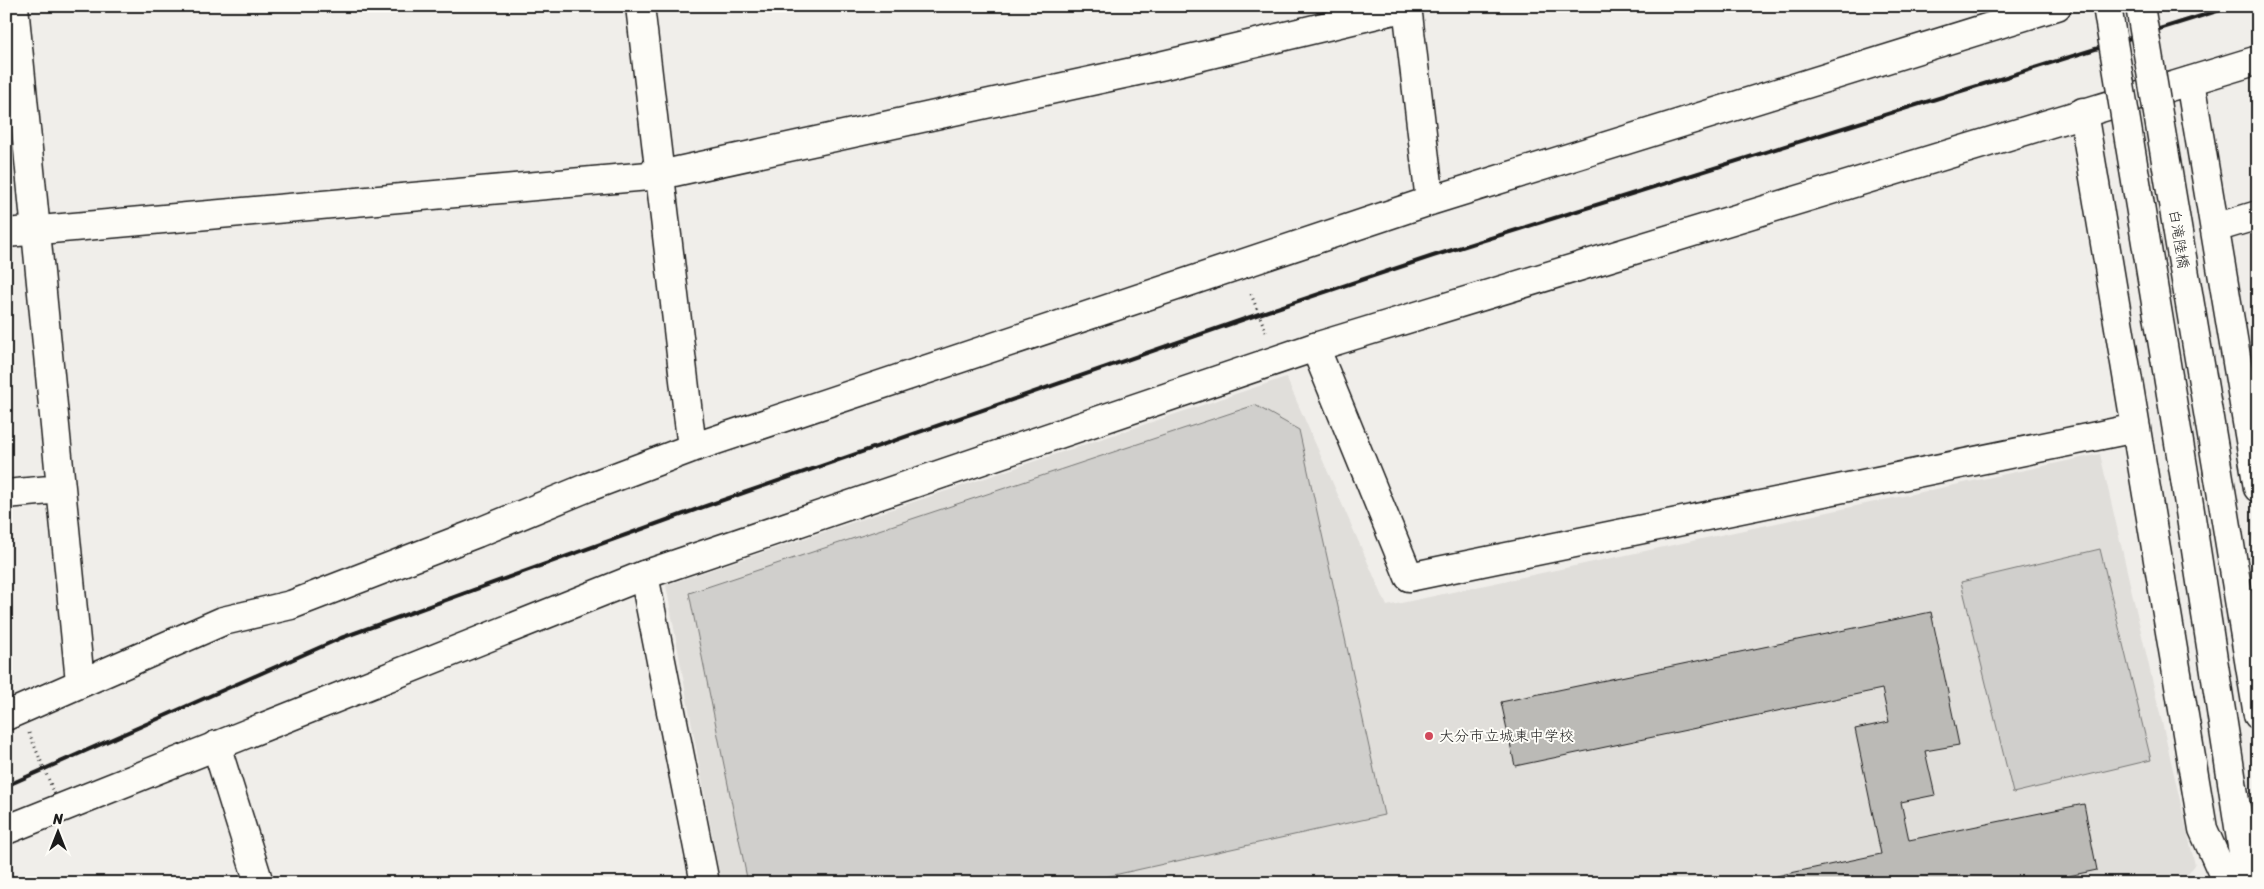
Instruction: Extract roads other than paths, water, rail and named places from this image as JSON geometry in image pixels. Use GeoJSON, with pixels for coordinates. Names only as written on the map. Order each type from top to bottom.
{"type":"FeatureCollection","features":[{"type":"Feature","properties":{"kind":"street"},"geometry":{"type":"LineString","coordinates":[[14,6],[80,682]]}},
{"type":"Feature","properties":{"kind":"street"},"geometry":{"type":"LineString","coordinates":[[640,6],[692,448]]}},
{"type":"Feature","properties":{"kind":"street"},"geometry":{"type":"LineString","coordinates":[[6,716],[223,621],[291,605],[692,448],[1430,201],[2057,6]]}},
{"type":"Feature","properties":{"kind":"street"},"geometry":{"type":"LineString","coordinates":[[2107,6],[2185,479],[2244,859],[2245,883]]}},
{"type":"Feature","properties":{"kind":"street","name":"白滝陸橋"},"geometry":{"type":"LineString","coordinates":[[2140,6],[2258,715]]}},
{"type":"Feature","properties":{"kind":"street"},"geometry":{"type":"LineString","coordinates":[[6,233],[660,175],[1160,66],[1407,7],[1430,201]]}},
{"type":"Feature","properties":{"kind":"street"},"geometry":{"type":"LineString","coordinates":[[6,830],[644,575],[1315,347],[2258,60]]}},
{"type":"Feature","properties":{"kind":"street"},"geometry":{"type":"LineString","coordinates":[[2190,81],[2258,488]]}},
{"type":"Feature","properties":{"kind":"street"},"geometry":{"type":"LineString","coordinates":[[2083,112],[2203,830],[2226,883]]}},
{"type":"Feature","properties":{"kind":"street"},"geometry":{"type":"LineString","coordinates":[[2214,228],[2258,215]]}},
{"type":"Feature","properties":{"kind":"street"},"geometry":{"type":"LineString","coordinates":[[1315,347],[1409,577],[2136,428]]}},
{"type":"Feature","properties":{"kind":"street"},"geometry":{"type":"LineString","coordinates":[[6,494],[62,489]]}},
{"type":"Feature","properties":{"kind":"street"},"geometry":{"type":"LineString","coordinates":[[644,575],[705,883]]}},
{"type":"Feature","properties":{"kind":"street"},"geometry":{"type":"LineString","coordinates":[[216,745],[259,883]]}},
{"type":"Feature","properties":{"kind":"railway"},"geometry":{"type":"LineString","coordinates":[[6,786],[341,638],[703,507],[1259,314],[1433,256],[2233,6]]}},
{"type":"Feature","properties":{"kind":"place","name":"大分市立城東中学校"},"geometry":{"type":"Point","coordinates":[1429,736]}}]}
